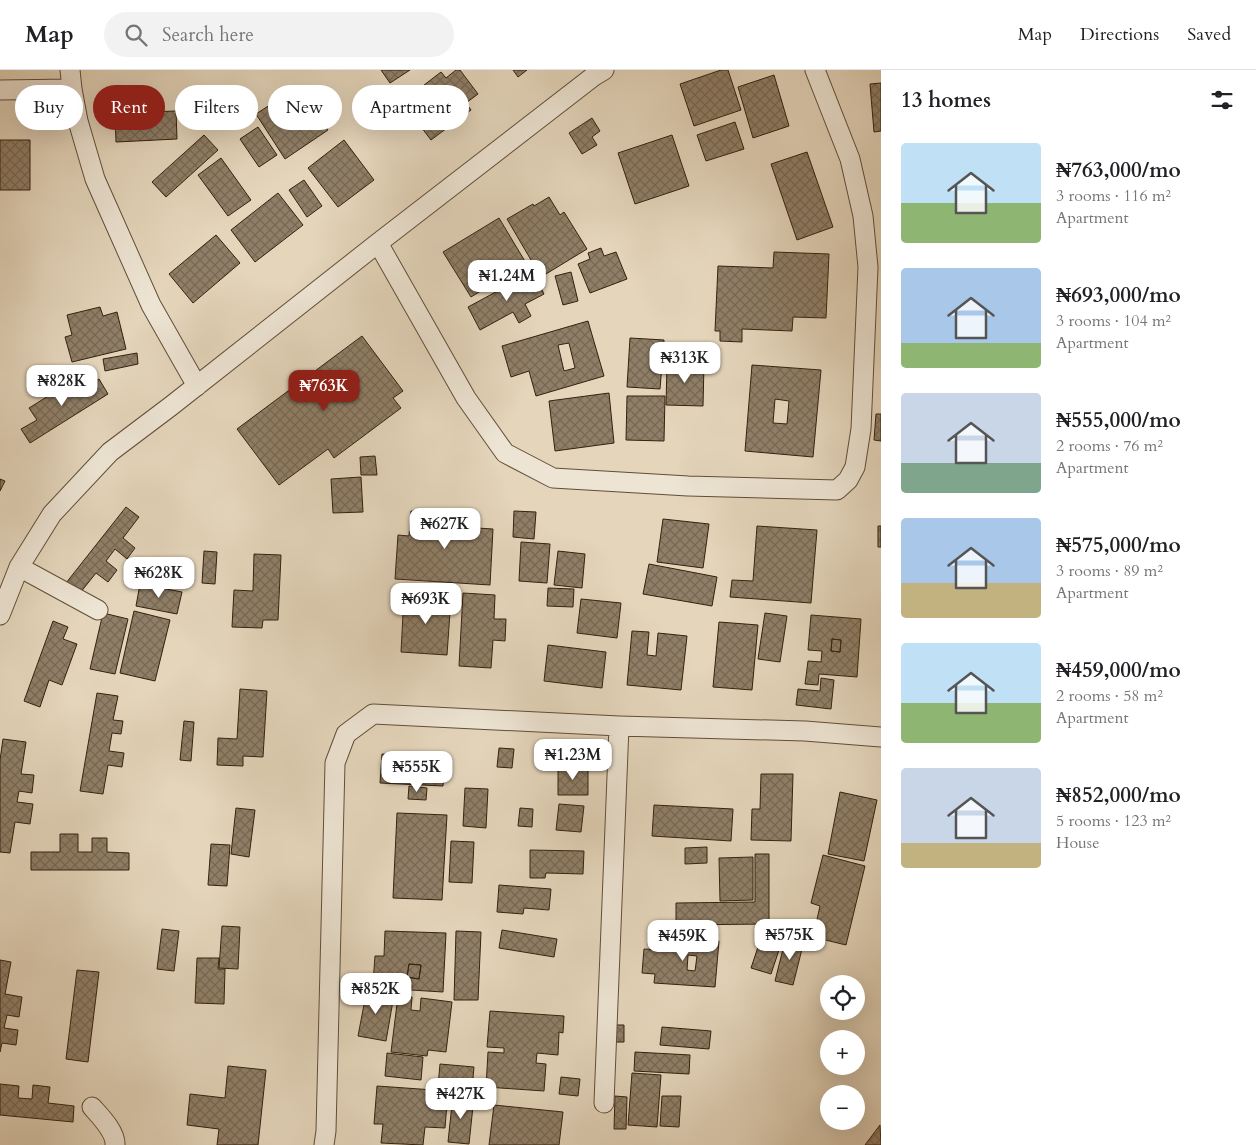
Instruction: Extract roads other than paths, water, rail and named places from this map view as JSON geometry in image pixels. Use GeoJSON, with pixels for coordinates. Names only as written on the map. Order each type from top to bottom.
{"type":"FeatureCollection","features":[{"type":"Feature","properties":{"kind":"street"},"geometry":{"type":"LineString","coordinates":[[70,70],[72,85]]}},
{"type":"Feature","properties":{"kind":"street"},"geometry":{"type":"LineString","coordinates":[[0,615],[19,568],[52,514],[110,452],[604,70]]}},
{"type":"Feature","properties":{"kind":"street"},"geometry":{"type":"LineString","coordinates":[[378,243],[466,398],[505,453],[553,478],[688,486],[837,490],[848,480],[855,467],[861,429],[874,268],[850,159],[815,70]]}},
{"type":"Feature","properties":{"kind":"street"},"geometry":{"type":"LineString","coordinates":[[0,90],[15,90]]}},
{"type":"Feature","properties":{"kind":"street"},"geometry":{"type":"LineString","coordinates":[[81,130],[95,179],[151,305],[197,386]]}},
{"type":"Feature","properties":{"kind":"street"},"geometry":{"type":"LineString","coordinates":[[19,568],[98,610]]}},
{"type":"Feature","properties":{"kind":"street"},"geometry":{"type":"LineString","coordinates":[[324,1145],[326,1132],[335,763],[346,734],[373,714],[619,726],[805,731],[881,737]]}},
{"type":"Feature","properties":{"kind":"street"},"geometry":{"type":"LineString","coordinates":[[604,1103],[619,726]]}},
{"type":"Feature","properties":{"kind":"street"},"geometry":{"type":"LineString","coordinates":[[92,1107],[105,1122],[116,1141],[116,1145]]}}]}
